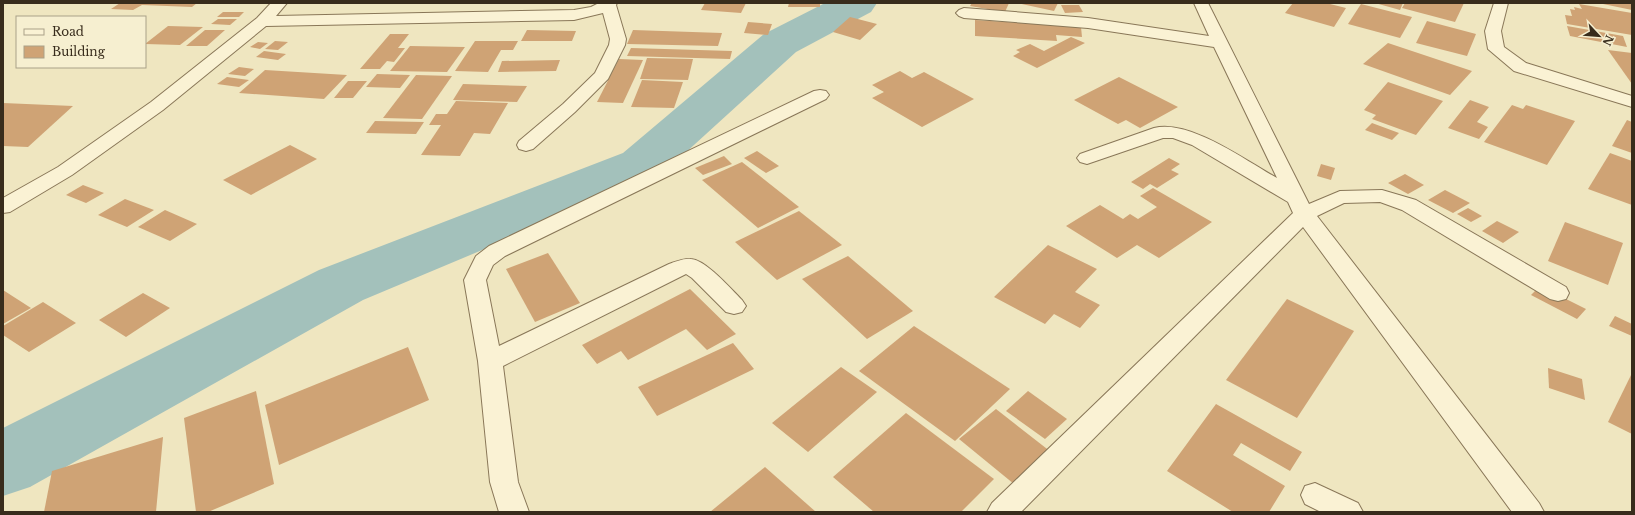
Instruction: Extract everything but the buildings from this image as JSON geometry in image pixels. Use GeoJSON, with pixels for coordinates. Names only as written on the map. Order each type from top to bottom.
{"type":"FeatureCollection","features":[{"type":"Feature","properties":{"kind":"street"},"geometry":{"type":"LineString","coordinates":[[3,207],[65,171],[157,106],[262,21],[280,3]]}},
{"type":"Feature","properties":{"kind":"street"},"geometry":{"type":"LineString","coordinates":[[1201,3],[1300,206],[1529,512]]}},
{"type":"Feature","properties":{"kind":"street"},"geometry":{"type":"LineString","coordinates":[[1501,3],[1493,31],[1496,49],[1520,67],[1632,102]]}},
{"type":"Feature","properties":{"kind":"street"},"geometry":{"type":"LineString","coordinates":[[262,21],[574,15],[595,11],[610,4],[618,39],[617,46],[602,75],[569,108],[526,145]]}},
{"type":"Feature","properties":{"kind":"street"},"geometry":{"type":"LineString","coordinates":[[964,13],[1088,23],[1221,43]]}},
{"type":"Feature","properties":{"kind":"street"},"geometry":{"type":"LineString","coordinates":[[514,512],[504,482],[490,361],[475,280],[484,261],[496,251],[820,95]]}},
{"type":"Feature","properties":{"kind":"street"},"geometry":{"type":"LineString","coordinates":[[1087,158],[1161,132],[1174,133],[1199,141],[1300,206]]}},
{"type":"Feature","properties":{"kind":"street"},"geometry":{"type":"LineString","coordinates":[[1002,512],[1300,206],[1340,197],[1382,196],[1395,199],[1409,205],[1558,293]]}},
{"type":"Feature","properties":{"kind":"street"},"geometry":{"type":"LineString","coordinates":[[490,361],[677,269],[690,266],[700,273],[734,306]]}},
{"type":"Feature","properties":{"kind":"street"},"geometry":{"type":"LineString","coordinates":[[1315,495],[1348,512]]}},
{"type":"Feature","properties":{"kind":"waterway"},"geometry":{"type":"LineString","coordinates":[[3,464],[341,285],[642,164],[780,43],[857,3]]}}]}
